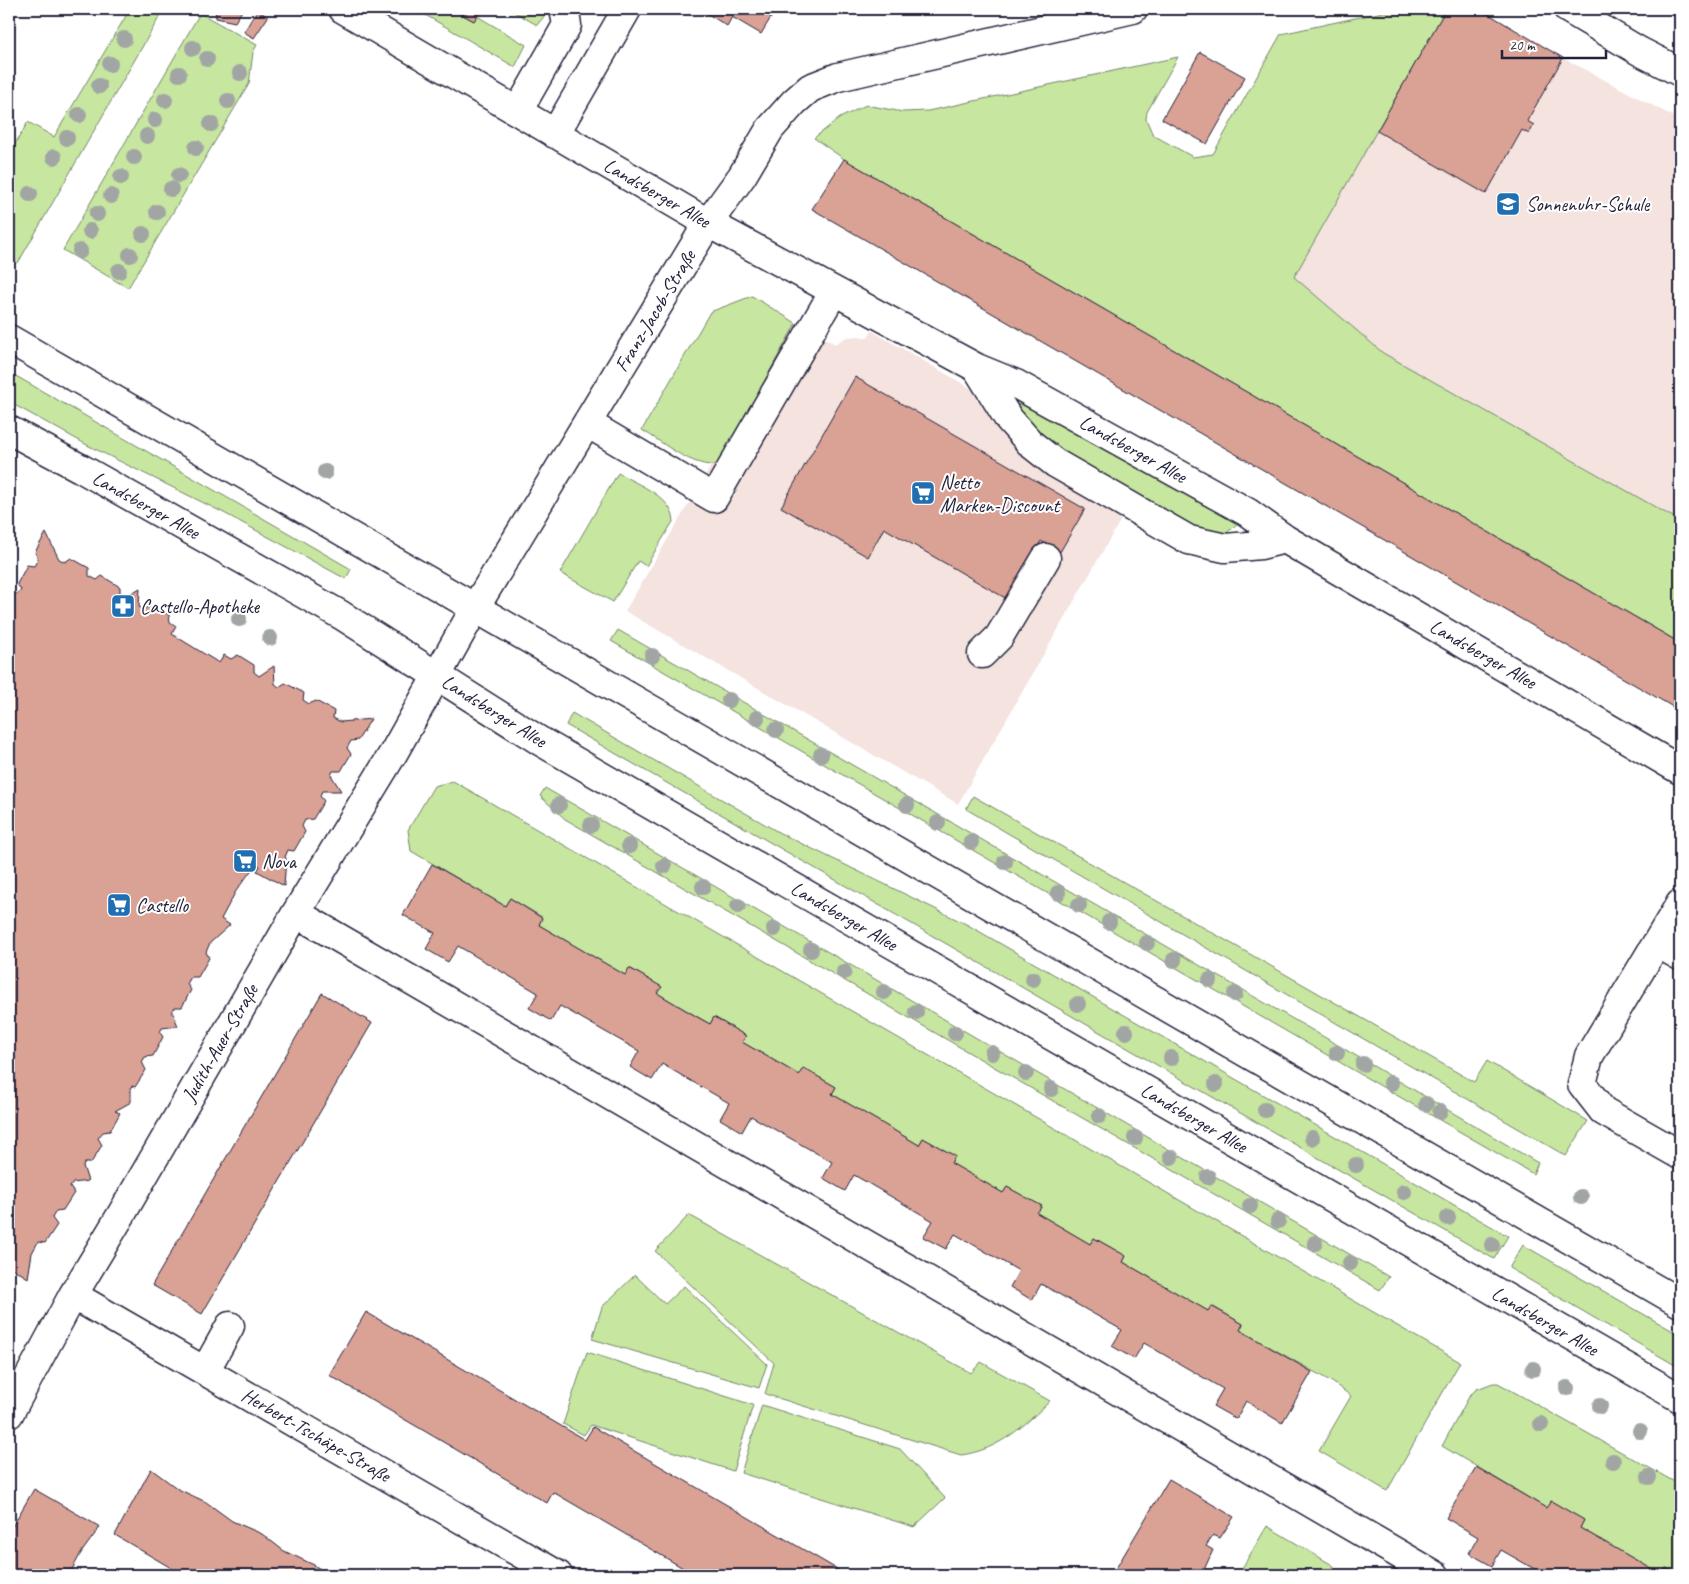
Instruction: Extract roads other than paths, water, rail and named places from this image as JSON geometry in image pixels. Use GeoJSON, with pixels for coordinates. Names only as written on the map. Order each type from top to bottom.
{"type":"FeatureCollection","features":[{"type":"Feature","properties":{"kind":"street","name":"Landsberger Allee"},"geometry":{"type":"LineString","coordinates":[[343,9],[708,224],[977,368],[1016,384],[1247,512],[1284,539],[1586,713],[1680,770]]}},
{"type":"Feature","properties":{"kind":"street"},"geometry":{"type":"LineString","coordinates":[[518,111],[567,24],[564,9]]}},
{"type":"Feature","properties":{"kind":"street"},"geometry":{"type":"LineString","coordinates":[[555,134],[627,9]]}},
{"type":"Feature","properties":{"kind":"street","name":"Franz-Jacob-Straße"},"geometry":{"type":"LineString","coordinates":[[437,676],[475,608],[708,224],[742,176],[770,129],[794,102],[810,88],[838,77],[1133,9]]}},
{"type":"Feature","properties":{"kind":"street"},"geometry":{"type":"LineString","coordinates":[[1568,9],[1639,51],[1680,72]]}},
{"type":"Feature","properties":{"kind":"street"},"geometry":{"type":"LineString","coordinates":[[587,424],[714,498],[834,291]]}},
{"type":"Feature","properties":{"kind":"street"},"geometry":{"type":"LineString","coordinates":[[9,339],[1680,1303]]}},
{"type":"Feature","properties":{"kind":"street","name":"Landsberger Allee"},"geometry":{"type":"LineString","coordinates":[[977,368],[1008,418],[1037,449],[1055,463],[1189,540],[1225,548],[1261,545],[1284,539]]}},
{"type":"Feature","properties":{"kind":"street","name":"Landsberger Allee"},"geometry":{"type":"LineString","coordinates":[[9,430],[320,604],[540,740],[1680,1398]]}},
{"type":"Feature","properties":{"kind":"street"},"geometry":{"type":"LineString","coordinates":[[982,654],[999,637],[1046,558]]}},
{"type":"Feature","properties":{"kind":"street","name":"Judith-Auer-Straße"},"geometry":{"type":"LineString","coordinates":[[9,1414],[73,1294],[121,1215],[296,913],[394,752],[437,676]]}},
{"type":"Feature","properties":{"kind":"street"},"geometry":{"type":"LineString","coordinates":[[1680,904],[1588,1056],[1582,1084],[1603,1111],[1680,1155]]}},
{"type":"Feature","properties":{"kind":"street"},"geometry":{"type":"LineString","coordinates":[[296,913],[1435,1575]]}},
{"type":"Feature","properties":{"kind":"street"},"geometry":{"type":"LineString","coordinates":[[1657,943],[1680,956]]}},
{"type":"Feature","properties":{"kind":"street","name":"Herbert-Tschäpe-Straße"},"geometry":{"type":"LineString","coordinates":[[73,1294],[558,1575]]}},
{"type":"Feature","properties":{"kind":"street"},"geometry":{"type":"LineString","coordinates":[[205,1371],[230,1326]]}},
{"type":"Feature","properties":{"kind":"place","name":"Sonnenuhr-Schule"},"geometry":{"type":"Point","coordinates":[1508,204]}},
{"type":"Feature","properties":{"kind":"place","name":"Netto Marken-Discount"},"geometry":{"type":"Point","coordinates":[923,493]}},
{"type":"Feature","properties":{"kind":"place","name":"Castello-Apotheke"},"geometry":{"type":"Point","coordinates":[123,606]}},
{"type":"Feature","properties":{"kind":"place","name":"Nova"},"geometry":{"type":"Point","coordinates":[245,861]}},
{"type":"Feature","properties":{"kind":"place","name":"Castello"},"geometry":{"type":"Point","coordinates":[119,905]}}]}
